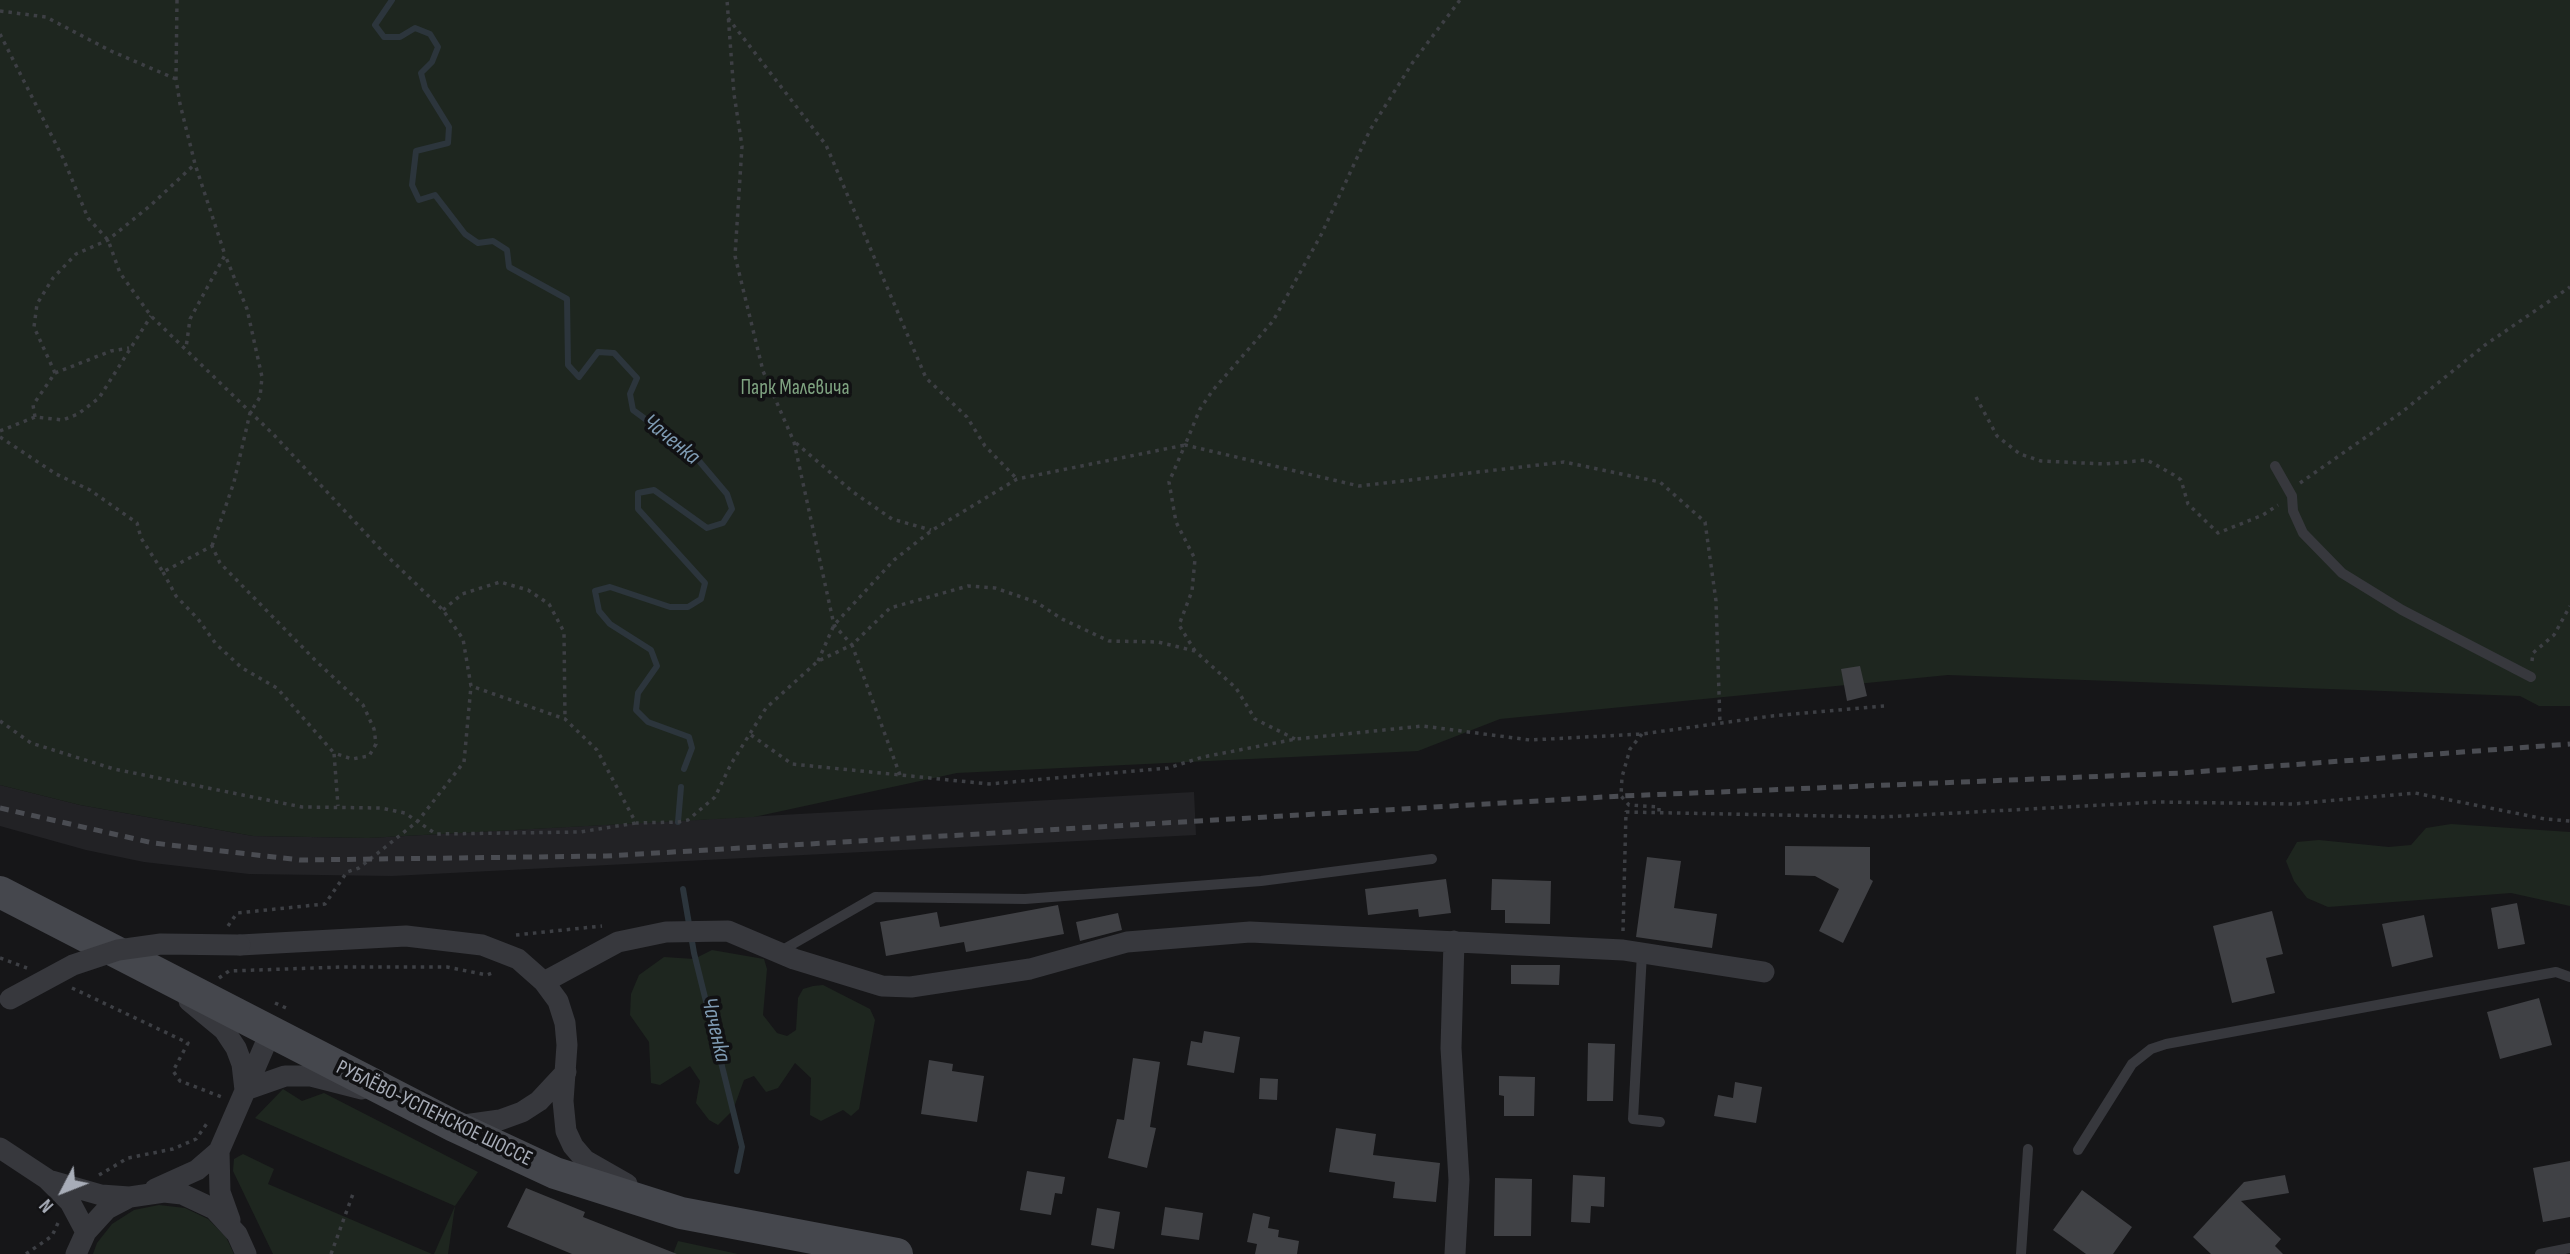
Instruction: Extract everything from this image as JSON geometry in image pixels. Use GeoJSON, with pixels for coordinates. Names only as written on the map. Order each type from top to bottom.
{"type":"FeatureCollection","features":[{"type":"Feature","properties":{"kind":"main road","name":"РУБЛЁВО-УСПЕНСКОЕ ШОССЕ"},"geometry":{"type":"LineString","coordinates":[[0,892],[454,1126],[555,1173],[681,1213],[897,1254]]}},
{"type":"Feature","properties":{"kind":"street"},"geometry":{"type":"LineString","coordinates":[[544,982],[618,942],[666,932],[728,931],[854,980],[881,986],[911,987],[1030,969],[1127,942],[1250,932],[1632,952],[1765,972]]}},
{"type":"Feature","properties":{"kind":"street"},"geometry":{"type":"LineString","coordinates":[[5,1004],[74,965],[118,950],[161,944],[232,938],[407,936],[482,945],[518,959],[544,982],[558,1001],[565,1023],[564,1118],[573,1146],[603,1171],[681,1213]]}},
{"type":"Feature","properties":{"kind":"street"},"geometry":{"type":"LineString","coordinates":[[1454,941],[1451,1048],[1458,1180],[1455,1254]]}},
{"type":"Feature","properties":{"kind":"street"},"geometry":{"type":"LineString","coordinates":[[135,962],[224,1030],[242,1065],[219,1151],[219,1192],[246,1254]]}},
{"type":"Feature","properties":{"kind":"street"},"geometry":{"type":"LineString","coordinates":[[236,1094],[271,1031]]}},
{"type":"Feature","properties":{"kind":"street"},"geometry":{"type":"LineString","coordinates":[[454,1126],[500,1120],[522,1112],[539,1101],[566,1072]]}},
{"type":"Feature","properties":{"kind":"street"},"geometry":{"type":"LineString","coordinates":[[236,1094],[285,1076],[311,1076],[400,1098]]}},
{"type":"Feature","properties":{"kind":"street"},"geometry":{"type":"LineString","coordinates":[[0,1148],[75,1196],[182,1194],[199,1200],[227,1220],[237,1234]]}},
{"type":"Feature","properties":{"kind":"street"},"geometry":{"type":"LineString","coordinates":[[77,1246],[107,1209],[197,1170],[219,1151]]}},
{"type":"Feature","properties":{"kind":"street"},"geometry":{"type":"LineString","coordinates":[[75,1196],[77,1246]]}},
{"type":"Feature","properties":{"kind":"lane"},"geometry":{"type":"LineString","coordinates":[[2275,466],[2292,496],[2293,511],[2303,533],[2342,573],[2402,610],[2531,677]]}},
{"type":"Feature","properties":{"kind":"lane"},"geometry":{"type":"LineString","coordinates":[[779,951],[874,898],[1025,899],[1261,881],[1432,859]]}},
{"type":"Feature","properties":{"kind":"lane"},"geometry":{"type":"LineString","coordinates":[[1632,952],[1633,1119],[1660,1122]]}},
{"type":"Feature","properties":{"kind":"lane"},"geometry":{"type":"LineString","coordinates":[[2078,1150],[2132,1064],[2151,1049],[2166,1044],[2556,972],[2570,977]]}},
{"type":"Feature","properties":{"kind":"lane"},"geometry":{"type":"LineString","coordinates":[[2021,1254],[2028,1149]]}},
{"type":"Feature","properties":{"kind":"lane"},"geometry":{"type":"LineString","coordinates":[[2540,1254],[2570,1248]]}},
{"type":"Feature","properties":{"kind":"path"},"geometry":{"type":"LineString","coordinates":[[0,437],[56,474],[90,490],[137,523],[141,538],[176,596],[198,619],[216,644],[242,668],[278,688],[334,753],[352,759],[369,756],[376,744],[374,729],[363,705],[220,564],[212,546],[234,482],[250,413],[260,397],[262,377],[247,309],[225,255],[194,164],[176,79],[177,0]]}},
{"type":"Feature","properties":{"kind":"path"},"geometry":{"type":"LineString","coordinates":[[727,0],[742,146],[735,256],[763,371],[794,442],[834,625],[852,645],[900,775]]}},
{"type":"Feature","properties":{"kind":"path"},"geometry":{"type":"LineString","coordinates":[[1296,739],[1255,719],[1236,688],[1195,651],[1179,625],[1192,591],[1195,559],[1176,522],[1169,482],[1200,409],[1213,390],[1273,321],[1321,235],[1370,131],[1413,62],[1460,0]]}},
{"type":"Feature","properties":{"kind":"path"},"geometry":{"type":"LineString","coordinates":[[0,11],[46,17],[111,51],[176,79]]}},
{"type":"Feature","properties":{"kind":"path"},"geometry":{"type":"LineString","coordinates":[[728,18],[826,145],[926,378],[967,417],[985,446],[1017,479]]}},
{"type":"Feature","properties":{"kind":"path"},"geometry":{"type":"LineString","coordinates":[[0,34],[63,158],[88,218],[108,240],[120,273],[151,316],[186,348],[443,610],[463,639],[471,686],[464,762],[418,821],[359,867],[346,872],[325,904],[237,913],[232,938]]}},
{"type":"Feature","properties":{"kind":"path"},"geometry":{"type":"LineString","coordinates":[[55,373],[34,327],[37,304],[53,278],[76,254],[108,240],[151,205],[194,164]]}},
{"type":"Feature","properties":{"kind":"path"},"geometry":{"type":"LineString","coordinates":[[186,348],[190,319],[225,255]]}},
{"type":"Feature","properties":{"kind":"path"},"geometry":{"type":"LineString","coordinates":[[1976,397],[1997,436],[2020,454],[2041,461],[2105,464],[2147,460],[2174,475],[2181,480],[2188,504],[2218,534],[2263,515],[2292,496],[2302,480],[2402,412],[2485,345],[2570,287]]}},
{"type":"Feature","properties":{"kind":"path"},"geometry":{"type":"LineString","coordinates":[[0,431],[35,417],[62,420],[78,414],[99,398],[151,316]]}},
{"type":"Feature","properties":{"kind":"path"},"geometry":{"type":"LineString","coordinates":[[35,417],[33,405],[55,373],[111,351],[130,348]]}},
{"type":"Feature","properties":{"kind":"path"},"geometry":{"type":"LineString","coordinates":[[794,442],[853,492],[891,519],[932,531]]}},
{"type":"Feature","properties":{"kind":"path"},"geometry":{"type":"LineString","coordinates":[[818,662],[834,625],[894,560],[932,531],[1017,479],[1185,445],[1359,486],[1564,462],[1660,482],[1705,522],[1716,601],[1720,724]]}},
{"type":"Feature","properties":{"kind":"path"},"geometry":{"type":"LineString","coordinates":[[163,572],[212,546]]}},
{"type":"Feature","properties":{"kind":"path"},"geometry":{"type":"LineString","coordinates":[[443,610],[462,594],[500,582],[528,590],[548,604],[564,632],[565,719]]}},
{"type":"Feature","properties":{"kind":"path"},"geometry":{"type":"LineString","coordinates":[[0,721],[31,743],[114,769],[302,807],[381,807],[405,813],[436,834],[580,832],[636,823],[688,820],[715,797],[766,708],[818,662],[852,645],[890,608],[968,586],[995,588],[1036,601],[1062,619],[1109,641],[1158,642],[1195,651]]}},
{"type":"Feature","properties":{"kind":"path"},"geometry":{"type":"LineString","coordinates":[[2531,677],[2533,653],[2554,635],[2570,606]]}},
{"type":"Feature","properties":{"kind":"path"},"geometry":{"type":"LineString","coordinates":[[471,686],[565,719],[597,750],[636,823]]}},
{"type":"Feature","properties":{"kind":"path"},"geometry":{"type":"LineString","coordinates":[[751,735],[792,764],[989,784],[1168,768],[1203,757],[1296,739],[1423,726],[1531,740],[1642,734],[1772,716],[1884,706]]}},
{"type":"Feature","properties":{"kind":"path"},"geometry":{"type":"LineString","coordinates":[[1642,734],[1630,748],[1622,777],[1621,796],[1629,805],[1659,807],[1659,813]]}},
{"type":"Feature","properties":{"kind":"path"},"geometry":{"type":"LineString","coordinates":[[334,753],[338,806]]}},
{"type":"Feature","properties":{"kind":"path"},"geometry":{"type":"LineString","coordinates":[[1632,952],[1626,813],[1882,817],[2158,802],[2293,804],[2414,793],[2545,819],[2570,821]]}},
{"type":"Feature","properties":{"kind":"path"},"geometry":{"type":"LineString","coordinates":[[513,936],[607,925]]}},
{"type":"Feature","properties":{"kind":"path"},"geometry":{"type":"LineString","coordinates":[[0,958],[34,970]]}},
{"type":"Feature","properties":{"kind":"path"},"geometry":{"type":"LineString","coordinates":[[217,979],[229,971],[342,967],[447,967],[487,975],[496,971]]}},
{"type":"Feature","properties":{"kind":"path"},"geometry":{"type":"LineString","coordinates":[[69,987],[187,1043],[173,1071],[180,1081],[236,1094]]}},
{"type":"Feature","properties":{"kind":"path"},"geometry":{"type":"LineString","coordinates":[[219,1109],[236,1094]]}},
{"type":"Feature","properties":{"kind":"path"},"geometry":{"type":"LineString","coordinates":[[26,1254],[51,1236],[87,1181],[128,1158],[173,1149],[196,1139],[211,1119]]}},
{"type":"Feature","properties":{"kind":"path"},"geometry":{"type":"LineString","coordinates":[[331,1254],[354,1191]]}},
{"type":"Feature","properties":{"kind":"shaded area"},"geometry":{"type":"Polygon","coordinates":[[[0,785],[80,805],[253,836],[368,838],[1194,792],[1196,835],[392,876],[249,874],[144,862],[86,850],[0,826],[0,785]]]}},
{"type":"Feature","properties":{"kind":"green space","name":"Парк Малевича"},"geometry":{"type":"Polygon","coordinates":[[[0,0],[2570,0],[2570,706],[2539,706],[2520,696],[1948,675],[1500,719],[1418,751],[957,773],[754,817],[368,838],[253,836],[80,805],[0,785],[0,0]]]}},
{"type":"Feature","properties":{"kind":"green space"},"geometry":{"type":"Polygon","coordinates":[[[2451,824],[2570,832],[2570,906],[2511,893],[2328,907],[2307,898],[2294,881],[2286,861],[2297,842],[2319,840],[2389,847],[2411,845],[2426,828],[2451,824]]]}},
{"type":"Feature","properties":{"kind":"green space"},"geometry":{"type":"Polygon","coordinates":[[[712,950],[764,959],[767,969],[763,1015],[777,1033],[787,1036],[796,1030],[798,998],[803,989],[813,986],[823,985],[870,1009],[875,1020],[859,1109],[851,1116],[843,1110],[821,1121],[810,1115],[811,1078],[795,1063],[778,1088],[766,1092],[754,1076],[744,1080],[733,1110],[718,1125],[709,1120],[696,1103],[700,1081],[690,1066],[660,1085],[651,1083],[649,1042],[630,1015],[631,994],[639,975],[664,957],[694,959],[712,950]]]}},
{"type":"Feature","properties":{"kind":"green space"},"geometry":{"type":"Polygon","coordinates":[[[283,1089],[302,1101],[324,1093],[478,1172],[455,1206],[255,1118],[283,1089]]]}},
{"type":"Feature","properties":{"kind":"green space"},"geometry":{"type":"Polygon","coordinates":[[[243,1154],[274,1169],[268,1184],[432,1254],[273,1254],[233,1171],[234,1159],[243,1154]]]}},
{"type":"Feature","properties":{"kind":"green space"},"geometry":{"type":"Polygon","coordinates":[[[159,1205],[185,1208],[208,1219],[226,1237],[234,1254],[93,1254],[97,1243],[112,1224],[134,1210],[159,1205]]]}},
{"type":"Feature","properties":{"kind":"green space"},"geometry":{"type":"Polygon","coordinates":[[[455,1206],[448,1254],[434,1254],[455,1206]]]}},
{"type":"Feature","properties":{"kind":"green space"},"geometry":{"type":"Polygon","coordinates":[[[678,1241],[738,1254],[673,1254],[678,1241]]]}},
{"type":"Feature","properties":{"kind":"building"},"geometry":{"type":"Polygon","coordinates":[[[1860,666],[1867,696],[1847,701],[1841,669],[1860,666]]]}},
{"type":"Feature","properties":{"kind":"building"},"geometry":{"type":"Polygon","coordinates":[[[1785,846],[1870,847],[1870,879],[1873,881],[1843,943],[1819,931],[1839,889],[1815,876],[1785,875],[1785,846]]]}},
{"type":"Feature","properties":{"kind":"building"},"geometry":{"type":"Polygon","coordinates":[[[1647,857],[1681,861],[1674,908],[1717,914],[1712,948],[1636,937],[1647,857]]]}},
{"type":"Feature","properties":{"kind":"building"},"geometry":{"type":"Polygon","coordinates":[[[1446,879],[1451,913],[1419,917],[1418,909],[1368,915],[1365,889],[1446,879]]]}},
{"type":"Feature","properties":{"kind":"building"},"geometry":{"type":"Polygon","coordinates":[[[1492,879],[1551,881],[1550,924],[1505,923],[1505,910],[1491,910],[1492,879]]]}},
{"type":"Feature","properties":{"kind":"building"},"geometry":{"type":"Polygon","coordinates":[[[2517,903],[2525,944],[2498,949],[2491,908],[2517,903]]]}},
{"type":"Feature","properties":{"kind":"building"},"geometry":{"type":"Polygon","coordinates":[[[1058,905],[1064,934],[966,952],[964,942],[886,956],[880,922],[937,912],[940,927],[1058,905]]]}},
{"type":"Feature","properties":{"kind":"building"},"geometry":{"type":"Polygon","coordinates":[[[2272,911],[2283,954],[2266,958],[2275,993],[2232,1003],[2213,926],[2272,911]]]}},
{"type":"Feature","properties":{"kind":"building"},"geometry":{"type":"Polygon","coordinates":[[[1118,913],[1122,930],[1080,941],[1076,922],[1118,913]]]}},
{"type":"Feature","properties":{"kind":"building"},"geometry":{"type":"Polygon","coordinates":[[[2424,915],[2433,957],[2392,967],[2382,924],[2424,915]]]}},
{"type":"Feature","properties":{"kind":"building"},"geometry":{"type":"Polygon","coordinates":[[[1511,965],[1560,965],[1559,985],[1511,984],[1511,965]]]}},
{"type":"Feature","properties":{"kind":"building"},"geometry":{"type":"Polygon","coordinates":[[[2539,998],[2552,1045],[2500,1059],[2487,1012],[2539,998]]]}},
{"type":"Feature","properties":{"kind":"building"},"geometry":{"type":"Polygon","coordinates":[[[1204,1031],[1240,1037],[1234,1073],[1187,1065],[1191,1041],[1202,1043],[1204,1031]]]}},
{"type":"Feature","properties":{"kind":"building"},"geometry":{"type":"Polygon","coordinates":[[[1588,1043],[1615,1044],[1613,1101],[1587,1101],[1588,1043]]]}},
{"type":"Feature","properties":{"kind":"building"},"geometry":{"type":"Polygon","coordinates":[[[1133,1058],[1160,1062],[1150,1127],[1156,1128],[1147,1168],[1108,1158],[1117,1119],[1124,1120],[1133,1058]]]}},
{"type":"Feature","properties":{"kind":"building"},"geometry":{"type":"Polygon","coordinates":[[[929,1060],[953,1064],[952,1071],[984,1076],[977,1122],[921,1114],[929,1060]]]}},
{"type":"Feature","properties":{"kind":"building"},"geometry":{"type":"Polygon","coordinates":[[[1499,1076],[1535,1077],[1534,1116],[1504,1116],[1504,1096],[1499,1095],[1499,1076]]]}},
{"type":"Feature","properties":{"kind":"building"},"geometry":{"type":"Polygon","coordinates":[[[1260,1078],[1278,1079],[1277,1100],[1259,1099],[1260,1078]]]}},
{"type":"Feature","properties":{"kind":"building"},"geometry":{"type":"Polygon","coordinates":[[[1735,1082],[1762,1087],[1756,1123],[1714,1116],[1718,1095],[1733,1098],[1735,1082]]]}},
{"type":"Feature","properties":{"kind":"building"},"geometry":{"type":"Polygon","coordinates":[[[1336,1128],[1376,1134],[1373,1155],[1440,1163],[1436,1202],[1393,1198],[1395,1182],[1329,1172],[1336,1128]]]}},
{"type":"Feature","properties":{"kind":"building"},"geometry":{"type":"Polygon","coordinates":[[[2570,1161],[2570,1217],[2543,1222],[2533,1168],[2570,1161]]]}},
{"type":"Feature","properties":{"kind":"building"},"geometry":{"type":"Polygon","coordinates":[[[1027,1171],[1065,1177],[1062,1194],[1055,1193],[1051,1215],[1020,1210],[1027,1171]]]}},
{"type":"Feature","properties":{"kind":"building"},"geometry":{"type":"Polygon","coordinates":[[[1573,1175],[1605,1177],[1604,1207],[1591,1206],[1590,1223],[1571,1222],[1573,1175]]]}},
{"type":"Feature","properties":{"kind":"building"},"geometry":{"type":"Polygon","coordinates":[[[2285,1175],[2289,1193],[2241,1201],[2281,1239],[2275,1246],[2283,1254],[2211,1254],[2193,1237],[2244,1182],[2285,1175]]]}},
{"type":"Feature","properties":{"kind":"building"},"geometry":{"type":"Polygon","coordinates":[[[1495,1178],[1532,1179],[1531,1236],[1494,1236],[1495,1178]]]}},
{"type":"Feature","properties":{"kind":"building"},"geometry":{"type":"Polygon","coordinates":[[[526,1188],[585,1212],[583,1217],[677,1254],[572,1254],[507,1227],[526,1188]]]}},
{"type":"Feature","properties":{"kind":"building"},"geometry":{"type":"Polygon","coordinates":[[[2082,1190],[2132,1227],[2113,1254],[2086,1254],[2053,1230],[2082,1190]]]}},
{"type":"Feature","properties":{"kind":"building"},"geometry":{"type":"Polygon","coordinates":[[[1165,1207],[1203,1213],[1199,1240],[1161,1235],[1165,1207]]]}},
{"type":"Feature","properties":{"kind":"building"},"geometry":{"type":"Polygon","coordinates":[[[1097,1208],[1120,1212],[1114,1249],[1091,1245],[1097,1208]]]}},
{"type":"Feature","properties":{"kind":"building"},"geometry":{"type":"Polygon","coordinates":[[[1253,1213],[1270,1217],[1268,1228],[1279,1230],[1278,1237],[1299,1241],[1297,1254],[1255,1254],[1257,1244],[1247,1242],[1253,1213]]]}},
{"type":"Feature","properties":{"kind":"waterway","name":"Чаченка"},"geometry":{"type":"LineString","coordinates":[[392,0],[375,25],[384,37],[400,37],[415,28],[430,34],[438,47],[432,62],[421,73],[425,88],[449,127],[448,143],[416,151],[412,185],[419,200],[435,195],[465,234],[478,243],[493,241],[507,250],[509,267],[567,299],[568,365],[579,377],[598,352],[614,353],[637,378],[630,394],[633,410],[694,455],[727,494],[732,509],[723,523],[707,528],[654,490],[638,493],[638,509],[705,583],[701,599],[688,607],[670,607],[610,587],[595,591],[599,611],[610,624],[651,650],[657,666],[638,693],[636,710],[648,722],[689,737],[692,748],[684,769]]}},
{"type":"Feature","properties":{"kind":"waterway","name":"Чаченка"},"geometry":{"type":"LineString","coordinates":[[678,822],[681,787]]}},
{"type":"Feature","properties":{"kind":"waterway","name":"Чаченка"},"geometry":{"type":"LineString","coordinates":[[683,889],[694,953],[742,1147],[737,1171]]}},
{"type":"Feature","properties":{"kind":"railway"},"geometry":{"type":"LineString","coordinates":[[0,808],[153,843],[300,860],[606,856],[1621,796],[2181,773],[2570,744]]}}]}
